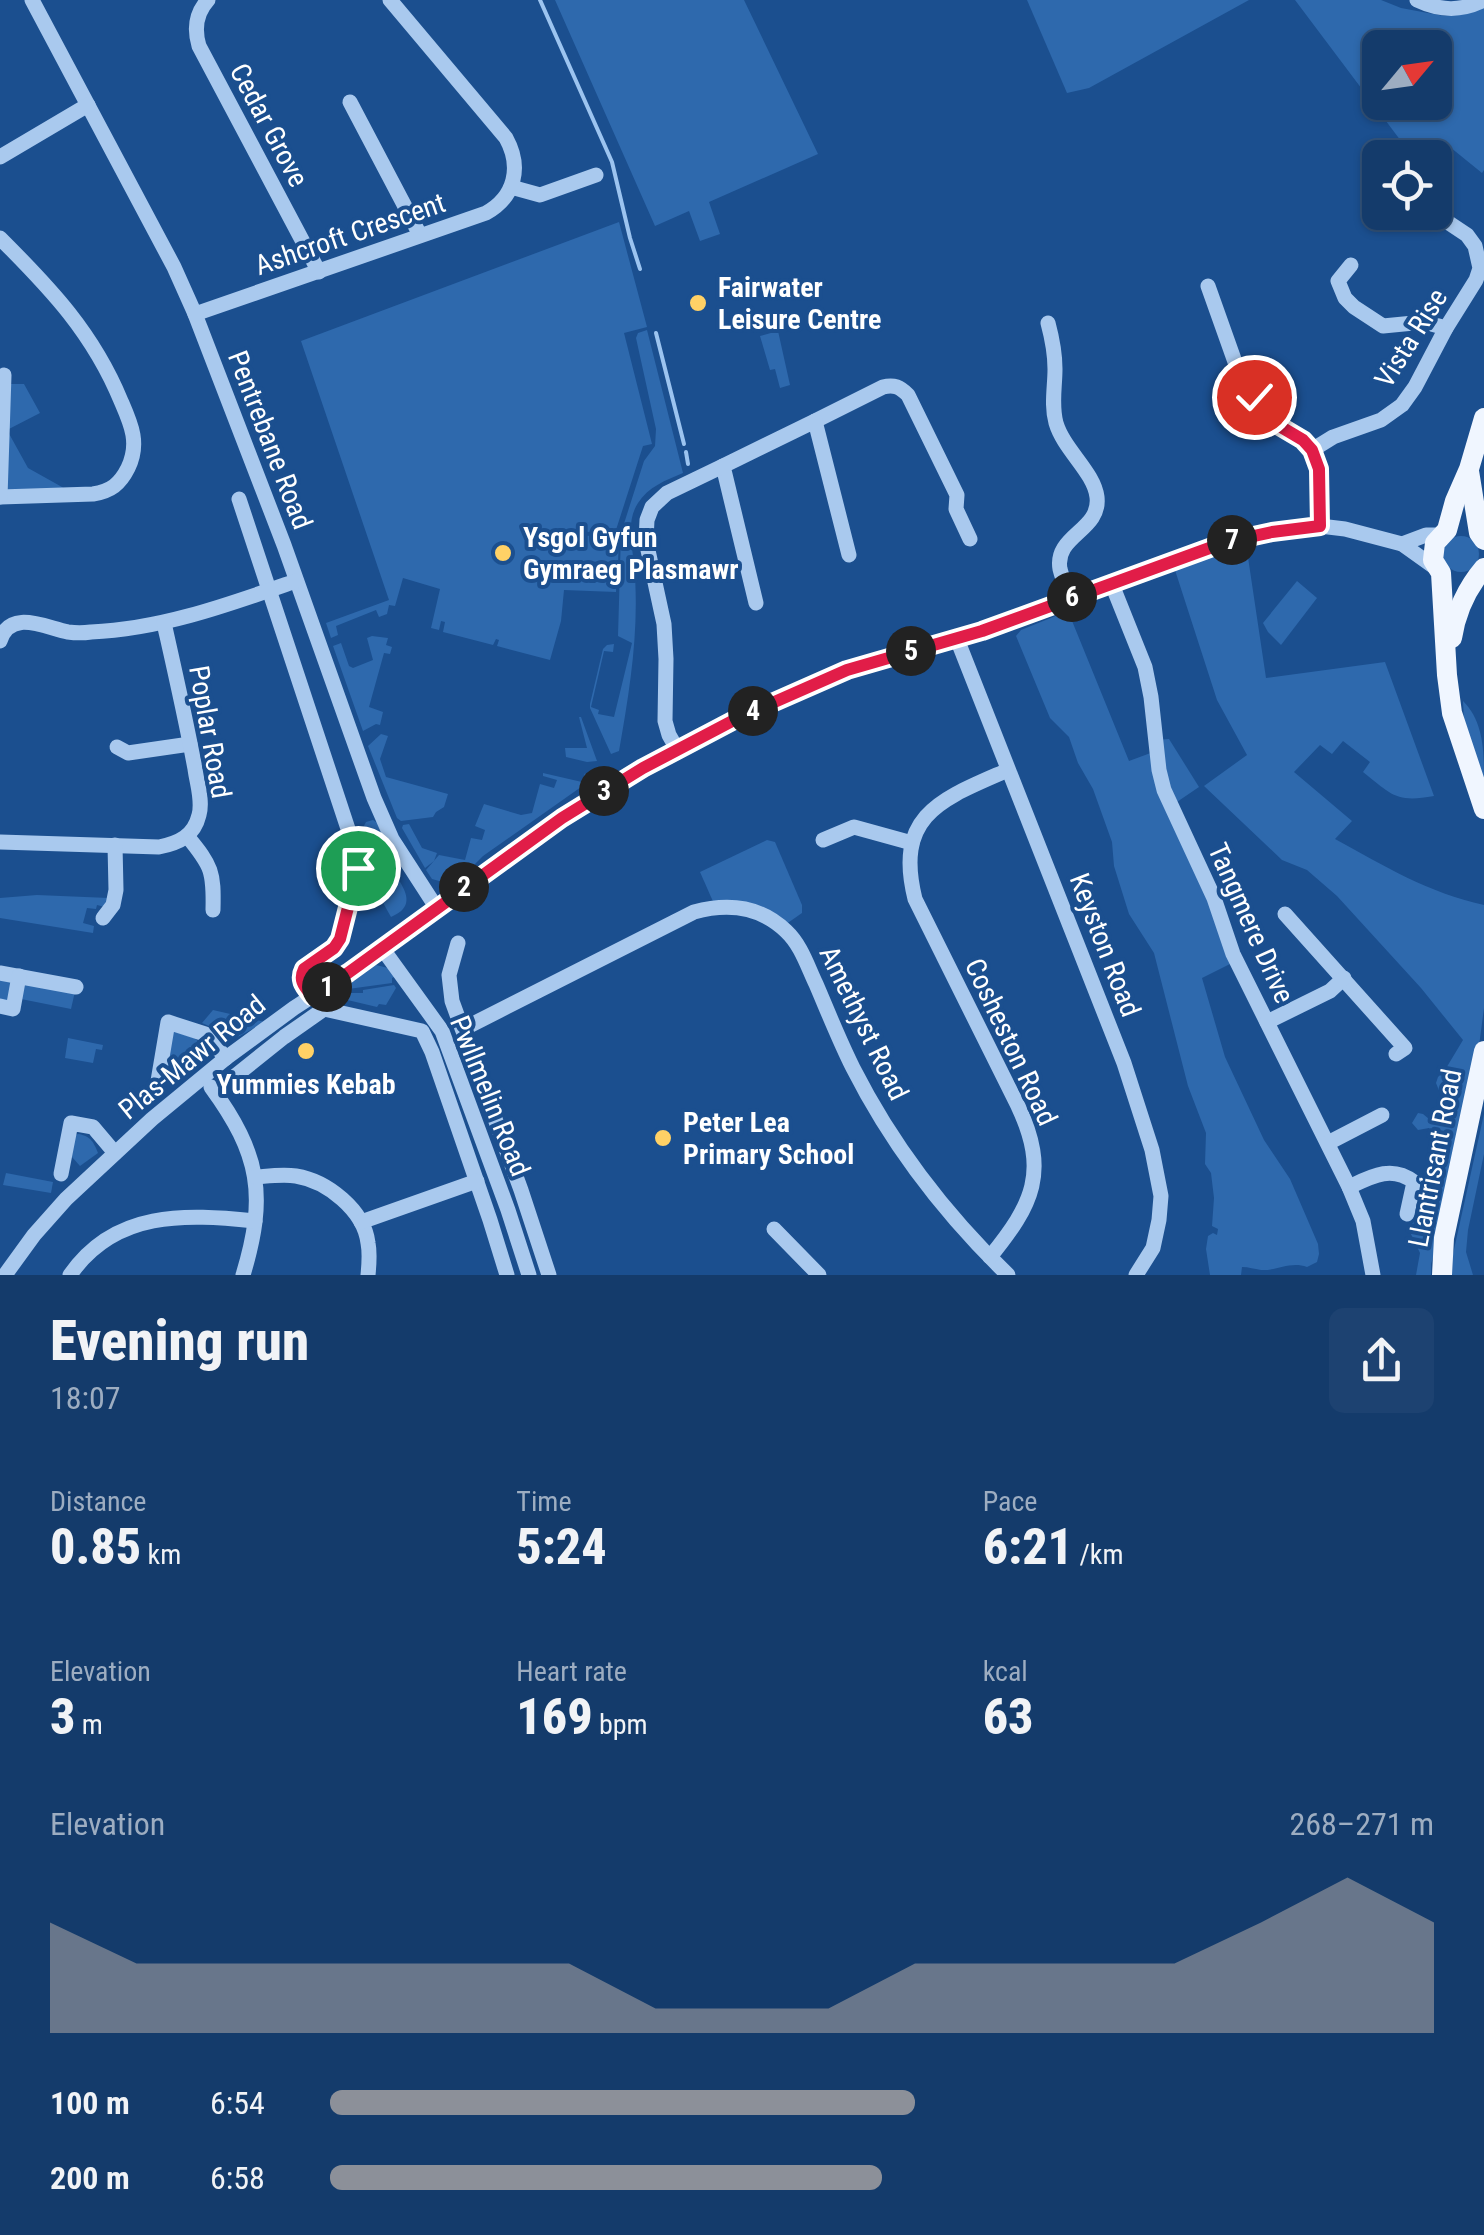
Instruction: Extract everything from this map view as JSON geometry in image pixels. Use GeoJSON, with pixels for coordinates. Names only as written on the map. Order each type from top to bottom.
{"type":"FeatureCollection","features":[{"type":"Feature","properties":{"kind":"main road"},"geometry":{"type":"LineString","coordinates":[[1484,418],[1469,470],[1432,552],[1439,571],[1452,713],[1484,809]]}},
{"type":"Feature","properties":{"kind":"main road"},"geometry":{"type":"LineString","coordinates":[[1469,470],[1482,538]]}},
{"type":"Feature","properties":{"kind":"main road"},"geometry":{"type":"LineString","coordinates":[[1443,532],[1464,527],[1482,538]]}},
{"type":"Feature","properties":{"kind":"main road"},"geometry":{"type":"LineString","coordinates":[[1439,571],[1460,582],[1482,570]]}},
{"type":"Feature","properties":{"kind":"main road"},"geometry":{"type":"LineString","coordinates":[[1447,675],[1456,617],[1482,570]]}},
{"type":"Feature","properties":{"kind":"main road","name":"Llantrisant Road"},"geometry":{"type":"LineString","coordinates":[[1442,1275],[1444,1238],[1484,1051]]}},
{"type":"Feature","properties":{"kind":"street","name":"Pentrebane Road"},"geometry":{"type":"LineString","coordinates":[[32,0],[196,314],[359,762],[392,840],[436,908]]}},
{"type":"Feature","properties":{"kind":"street","name":"Cedar Grove"},"geometry":{"type":"LineString","coordinates":[[208,0],[196,23],[199,46],[319,272]]}},
{"type":"Feature","properties":{"kind":"street"},"geometry":{"type":"LineString","coordinates":[[390,0],[506,138],[515,161],[511,187],[540,194],[596,175]]}},
{"type":"Feature","properties":{"kind":"street"},"geometry":{"type":"LineString","coordinates":[[1417,0],[1446,10],[1484,0]]}},
{"type":"Feature","properties":{"kind":"street"},"geometry":{"type":"LineString","coordinates":[[350,102],[420,236]]}},
{"type":"Feature","properties":{"kind":"street"},"geometry":{"type":"LineString","coordinates":[[0,157],[88,105]]}},
{"type":"Feature","properties":{"kind":"street","name":"Ashcroft Crescent"},"geometry":{"type":"LineString","coordinates":[[196,314],[486,213],[499,204],[511,187]]}},
{"type":"Feature","properties":{"kind":"street","name":"Vista Rise"},"geometry":{"type":"LineString","coordinates":[[1312,450],[1334,437],[1381,420],[1402,405],[1415,388],[1476,280],[1482,262],[1467,235],[1452,230]]}},
{"type":"Feature","properties":{"kind":"street"},"geometry":{"type":"LineString","coordinates":[[0,238],[52,292],[94,345],[109,371],[134,435],[135,447],[119,483],[107,492],[93,494],[0,497],[4,375]]}},
{"type":"Feature","properties":{"kind":"street"},"geometry":{"type":"LineString","coordinates":[[1351,264],[1332,280],[1354,308],[1382,326],[1424,322],[1446,328]]}},
{"type":"Feature","properties":{"kind":"street"},"geometry":{"type":"LineString","coordinates":[[1208,286],[1235,362],[1254,397],[1276,424],[1312,450],[1319,469],[1320,526]]}},
{"type":"Feature","properties":{"kind":"street"},"geometry":{"type":"LineString","coordinates":[[1048,323],[1055,366],[1055,420],[1062,440],[1097,495],[1096,513],[1062,549],[1059,566],[1071,598]]}},
{"type":"Feature","properties":{"kind":"street"},"geometry":{"type":"LineString","coordinates":[[677,750],[666,721],[664,624],[646,541],[646,520],[666,493],[890,386],[908,395],[957,495],[956,509],[970,539]]}},
{"type":"Feature","properties":{"kind":"street"},"geometry":{"type":"LineString","coordinates":[[815,421],[848,555]]}},
{"type":"Feature","properties":{"kind":"street"},"geometry":{"type":"LineString","coordinates":[[723,466],[756,603]]}},
{"type":"Feature","properties":{"kind":"street"},"geometry":{"type":"LineString","coordinates":[[239,499],[358,868],[340,939],[302,974],[302,983],[312,996]]}},
{"type":"Feature","properties":{"kind":"street","name":"Plas-Mawr Road"},"geometry":{"type":"LineString","coordinates":[[5,1275],[52,1215],[115,1153],[226,1058],[562,818],[738,718],[847,670],[1016,620],[1226,542],[1320,526],[1402,544]]}},
{"type":"Feature","properties":{"kind":"street"},"geometry":{"type":"LineString","coordinates":[[1402,544],[1443,532]]}},
{"type":"Feature","properties":{"kind":"street"},"geometry":{"type":"LineString","coordinates":[[1402,544],[1439,571]]}},
{"type":"Feature","properties":{"kind":"street"},"geometry":{"type":"LineString","coordinates":[[0,641],[11,625],[32,621],[68,632],[164,623],[296,582]]}},
{"type":"Feature","properties":{"kind":"street","name":"Tangmere Drive"},"geometry":{"type":"LineString","coordinates":[[1111,582],[1145,667],[1164,790],[1233,954],[1350,1187],[1374,1275]]}},
{"type":"Feature","properties":{"kind":"street","name":"Poplar Road"},"geometry":{"type":"LineString","coordinates":[[0,842],[159,846],[188,836],[201,806],[164,623]]}},
{"type":"Feature","properties":{"kind":"street","name":"Keyston Road"},"geometry":{"type":"LineString","coordinates":[[957,639],[1124,1063],[1152,1150],[1161,1196],[1160,1220],[1153,1248],[1136,1275]]}},
{"type":"Feature","properties":{"kind":"street"},"geometry":{"type":"LineString","coordinates":[[116,747],[128,753],[190,744]]}},
{"type":"Feature","properties":{"kind":"street"},"geometry":{"type":"LineString","coordinates":[[823,840],[854,827],[912,843],[919,826],[940,802],[1008,770]]}},
{"type":"Feature","properties":{"kind":"street"},"geometry":{"type":"LineString","coordinates":[[188,836],[210,866],[213,910]]}},
{"type":"Feature","properties":{"kind":"street","name":"Cosheston Road"},"geometry":{"type":"LineString","coordinates":[[912,843],[910,876],[916,899],[1032,1140],[1030,1196],[1012,1230],[990,1257]]}},
{"type":"Feature","properties":{"kind":"street"},"geometry":{"type":"LineString","coordinates":[[103,918],[113,905],[116,890],[115,846]]}},
{"type":"Feature","properties":{"kind":"street","name":"Amethyst Road"},"geometry":{"type":"LineString","coordinates":[[462,1028],[694,912],[715,906],[734,907],[769,918],[800,948],[853,1067],[899,1145],[943,1205],[1008,1275]]}},
{"type":"Feature","properties":{"kind":"street"},"geometry":{"type":"LineString","coordinates":[[1289,924],[1344,978],[1404,1048],[1396,1054]]}},
{"type":"Feature","properties":{"kind":"street","name":"Pwllmelin Road"},"geometry":{"type":"LineString","coordinates":[[458,944],[449,987],[549,1275]]}},
{"type":"Feature","properties":{"kind":"street","name":"Pwllmelin Road"},"geometry":{"type":"LineString","coordinates":[[382,948],[436,1021],[476,1181],[507,1275]]}},
{"type":"Feature","properties":{"kind":"street"},"geometry":{"type":"LineString","coordinates":[[0,974],[76,987]]}},
{"type":"Feature","properties":{"kind":"street"},"geometry":{"type":"LineString","coordinates":[[0,1006],[14,1009],[20,976]]}},
{"type":"Feature","properties":{"kind":"street"},"geometry":{"type":"LineString","coordinates":[[1266,1022],[1330,991],[1344,978]]}},
{"type":"Feature","properties":{"kind":"street","name":"Plas-Mawr Road"},"geometry":{"type":"LineString","coordinates":[[215,1092],[319,1011],[329,1009],[418,1029],[440,1048]]}},
{"type":"Feature","properties":{"kind":"street"},"geometry":{"type":"LineString","coordinates":[[158,1081],[168,1022],[205,1034],[226,1058]]}},
{"type":"Feature","properties":{"kind":"street","name":"Pwllmelin Road"},"geometry":{"type":"LineString","coordinates":[[440,1048],[465,1093],[529,1275]]}},
{"type":"Feature","properties":{"kind":"street"},"geometry":{"type":"LineString","coordinates":[[203,1076],[245,1139],[256,1176],[252,1246],[243,1275]]}},
{"type":"Feature","properties":{"kind":"street"},"geometry":{"type":"LineString","coordinates":[[465,1093],[483,1086]]}},
{"type":"Feature","properties":{"kind":"street"},"geometry":{"type":"LineString","coordinates":[[61,1174],[70,1123],[93,1128],[115,1153]]}},
{"type":"Feature","properties":{"kind":"street"},"geometry":{"type":"LineString","coordinates":[[1328,1143],[1375,1124]]}},
{"type":"Feature","properties":{"kind":"street"},"geometry":{"type":"LineString","coordinates":[[1350,1187],[1386,1171],[1411,1178],[1414,1182],[1407,1214]]}},
{"type":"Feature","properties":{"kind":"street"},"geometry":{"type":"LineString","coordinates":[[256,1176],[296,1176],[314,1181],[344,1201],[361,1222],[368,1240],[368,1275]]}},
{"type":"Feature","properties":{"kind":"street"},"geometry":{"type":"LineString","coordinates":[[361,1222],[476,1181]]}},
{"type":"Feature","properties":{"kind":"street"},"geometry":{"type":"LineString","coordinates":[[70,1275],[94,1248],[152,1220],[212,1216],[255,1221]]}},
{"type":"Feature","properties":{"kind":"street"},"geometry":{"type":"LineString","coordinates":[[774,1230],[820,1275]]}},
{"type":"Feature","properties":{"kind":"shaded area"},"geometry":{"type":"Polygon","coordinates":[[[555,0],[744,0],[818,154],[709,202],[720,234],[700,241],[689,211],[655,226],[555,0]]]}},
{"type":"Feature","properties":{"kind":"shaded area"},"geometry":{"type":"Polygon","coordinates":[[[1027,0],[1249,0],[1089,88],[1067,93],[1027,0]]]}},
{"type":"Feature","properties":{"kind":"shaded area"},"geometry":{"type":"Polygon","coordinates":[[[1295,0],[1381,0],[1444,16],[1484,7],[1482,173],[1452,149],[1452,140],[1400,140],[1385,120],[1452,120],[1452,30],[1362,30],[1362,89],[1295,0]]]}},
{"type":"Feature","properties":{"kind":"shaded area","name":"Ysgol Gyfun Gymraeg Plasmawr"},"geometry":{"type":"Polygon","coordinates":[[[619,222],[647,327],[624,333],[652,444],[643,446],[615,533],[566,531],[566,550],[567,535],[619,537],[618,563],[565,563],[617,566],[616,592],[564,590],[561,621],[550,660],[497,646],[496,639],[493,645],[443,632],[445,622],[441,621],[439,630],[431,628],[440,589],[403,578],[395,606],[389,605],[387,614],[379,617],[376,610],[336,626],[338,635],[331,638],[326,623],[389,600],[301,341],[619,222]]]}},
{"type":"Feature","properties":{"kind":"shaded area"},"geometry":{"type":"Polygon","coordinates":[[[647,330],[683,473],[647,493],[632,517],[636,588],[633,658],[619,751],[611,754],[590,708],[590,704],[603,649],[614,644],[613,652],[604,651],[591,707],[599,710],[598,714],[614,717],[632,643],[618,636],[621,533],[644,461],[655,446],[656,429],[636,338],[647,330]]]}},
{"type":"Feature","properties":{"kind":"shaded area"},"geometry":{"type":"Polygon","coordinates":[[[778,331],[790,385],[780,388],[760,336],[778,331]]]}},
{"type":"Feature","properties":{"kind":"shaded area"},"geometry":{"type":"Polygon","coordinates":[[[4,384],[24,384],[40,413],[7,430],[28,468],[71,495],[0,497],[4,384]]]}},
{"type":"Feature","properties":{"kind":"shaded area"},"geometry":{"type":"Polygon","coordinates":[[[1461,536],[1473,542],[1479,554],[1473,566],[1461,572],[1449,566],[1443,554],[1449,542],[1461,536]]]}},
{"type":"Feature","properties":{"kind":"shaded area"},"geometry":{"type":"Polygon","coordinates":[[[1246,544],[1266,678],[1385,662],[1434,796],[1395,795],[1363,772],[1370,762],[1343,741],[1332,754],[1320,745],[1294,772],[1352,821],[1335,839],[1426,886],[1484,905],[1484,1008],[1479,1046],[1431,1275],[1416,1275],[1420,1253],[1410,1232],[1420,1204],[1429,1197],[1433,1137],[1429,1128],[1418,1130],[1412,1123],[1418,1113],[1429,1119],[1442,1119],[1444,1103],[1436,1083],[1463,1040],[1337,896],[1307,870],[1282,860],[1204,786],[1247,755],[1217,700],[1174,567],[1246,544]]]}},
{"type":"Feature","properties":{"kind":"shaded area"},"geometry":{"type":"Polygon","coordinates":[[[1297,581],[1317,598],[1281,645],[1263,623],[1297,581]]]}},
{"type":"Feature","properties":{"kind":"shaded area"},"geometry":{"type":"Polygon","coordinates":[[[1068,611],[1129,761],[1156,751],[1156,740],[1169,739],[1199,787],[1171,806],[1236,961],[1202,978],[1225,1057],[1264,1140],[1290,1179],[1318,1244],[1317,1262],[1307,1267],[1242,1267],[1241,1275],[1210,1275],[1208,1236],[1217,1235],[1218,1229],[1212,1226],[1214,1198],[1211,1173],[1205,1164],[1206,1133],[1188,1086],[1154,953],[1129,914],[1114,866],[1112,842],[1093,789],[1069,737],[1050,718],[1016,636],[1021,630],[1068,611]]]}},
{"type":"Feature","properties":{"kind":"shaded area"},"geometry":{"type":"Polygon","coordinates":[[[367,638],[388,638],[386,645],[392,647],[390,654],[384,653],[369,707],[383,712],[380,725],[363,731],[333,646],[341,643],[353,668],[373,660],[367,638]]]}},
{"type":"Feature","properties":{"kind":"shaded area"},"geometry":{"type":"Polygon","coordinates":[[[1463,701],[1479,728],[1484,782],[1464,722],[1463,701]]]}},
{"type":"Feature","properties":{"kind":"shaded area"},"geometry":{"type":"Polygon","coordinates":[[[579,717],[597,761],[566,757],[565,748],[587,748],[579,717]]]}},
{"type":"Feature","properties":{"kind":"shaded area"},"geometry":{"type":"Polygon","coordinates":[[[381,734],[388,736],[380,759],[386,777],[448,794],[444,807],[433,817],[401,821],[397,818],[368,746],[381,734]]]}},
{"type":"Feature","properties":{"kind":"shaded area"},"geometry":{"type":"Polygon","coordinates":[[[543,773],[582,782],[585,773],[591,780],[483,856],[460,879],[450,884],[432,879],[426,870],[439,855],[465,860],[471,838],[482,840],[485,830],[475,826],[484,804],[521,815],[532,813],[540,784],[554,788],[557,780],[543,773]]]}},
{"type":"Feature","properties":{"kind":"shaded area"},"geometry":{"type":"Polygon","coordinates":[[[373,820],[383,831],[386,855],[406,896],[401,911],[391,917],[382,901],[366,892],[374,864],[358,837],[366,822],[373,820]]]}},
{"type":"Feature","properties":{"kind":"shaded area"},"geometry":{"type":"Polygon","coordinates":[[[409,824],[422,848],[437,853],[425,868],[402,828],[409,824]]]}},
{"type":"Feature","properties":{"kind":"shaded area"},"geometry":{"type":"Polygon","coordinates":[[[767,840],[775,842],[802,905],[802,913],[782,927],[715,906],[700,872],[767,840]]]}},
{"type":"Feature","properties":{"kind":"shaded area"},"geometry":{"type":"Polygon","coordinates":[[[0,898],[109,898],[105,907],[87,908],[83,923],[94,926],[93,933],[0,918],[0,898]]]}},
{"type":"Feature","properties":{"kind":"shaded area"},"geometry":{"type":"Polygon","coordinates":[[[371,966],[388,968],[396,976],[392,983],[333,994],[371,966]]]}},
{"type":"Feature","properties":{"kind":"shaded area"},"geometry":{"type":"Polygon","coordinates":[[[0,974],[76,987],[71,1009],[16,998],[0,1006],[0,974]]]}},
{"type":"Feature","properties":{"kind":"shaded area"},"geometry":{"type":"Polygon","coordinates":[[[394,985],[386,1005],[377,1007],[339,998],[336,1006],[325,1002],[341,993],[363,993],[394,985]]]}},
{"type":"Feature","properties":{"kind":"shaded area"},"geometry":{"type":"Polygon","coordinates":[[[213,1010],[265,1022],[236,1038],[202,1023],[213,1010]]]}},
{"type":"Feature","properties":{"kind":"shaded area"},"geometry":{"type":"Polygon","coordinates":[[[173,1031],[205,1046],[208,1058],[174,1079],[167,1058],[173,1031]]]}},
{"type":"Feature","properties":{"kind":"shaded area"},"geometry":{"type":"Polygon","coordinates":[[[68,1038],[103,1045],[102,1050],[96,1049],[93,1063],[65,1058],[68,1038]]]}},
{"type":"Feature","properties":{"kind":"shaded area"},"geometry":{"type":"Polygon","coordinates":[[[1484,1114],[1484,1154],[1466,1252],[1473,1275],[1452,1275],[1453,1254],[1484,1114]]]}},
{"type":"Feature","properties":{"kind":"shaded area"},"geometry":{"type":"Polygon","coordinates":[[[73,1135],[91,1140],[98,1153],[80,1166],[72,1157],[73,1135]]]}},
{"type":"Feature","properties":{"kind":"shaded area"},"geometry":{"type":"Polygon","coordinates":[[[6,1173],[53,1182],[51,1193],[3,1185],[6,1173]]]}},
{"type":"Feature","properties":{"kind":"waterway"},"geometry":{"type":"LineString","coordinates":[[540,0],[612,162],[640,269]]}},
{"type":"Feature","properties":{"kind":"waterway"},"geometry":{"type":"LineString","coordinates":[[656,333],[684,444]]}},
{"type":"Feature","properties":{"kind":"waterway"},"geometry":{"type":"LineString","coordinates":[[686,452],[688,464]]}},
{"type":"Feature","properties":{"kind":"place","name":"Fairwater Leisure Centre"},"geometry":{"type":"Point","coordinates":[698,303]}},
{"type":"Feature","properties":{"kind":"place","name":"Ysgol Gyfun Gymraeg Plasmawr"},"geometry":{"type":"Point","coordinates":[503,553]}},
{"type":"Feature","properties":{"kind":"place","name":"Yummies Kebab"},"geometry":{"type":"Point","coordinates":[306,1051]}},
{"type":"Feature","properties":{"kind":"place","name":"Peter Lea Primary School"},"geometry":{"type":"Point","coordinates":[663,1138]}},
{"type":"Feature","properties":{"kind":"route"},"geometry":{"type":"LineString","coordinates":[[358,868],[340,939],[302,974],[302,983],[312,996],[562,818],[643,768],[738,718],[847,670],[1016,620],[1226,542],[1320,526],[1319,469],[1312,450],[1276,424],[1254,397]]}}]}
